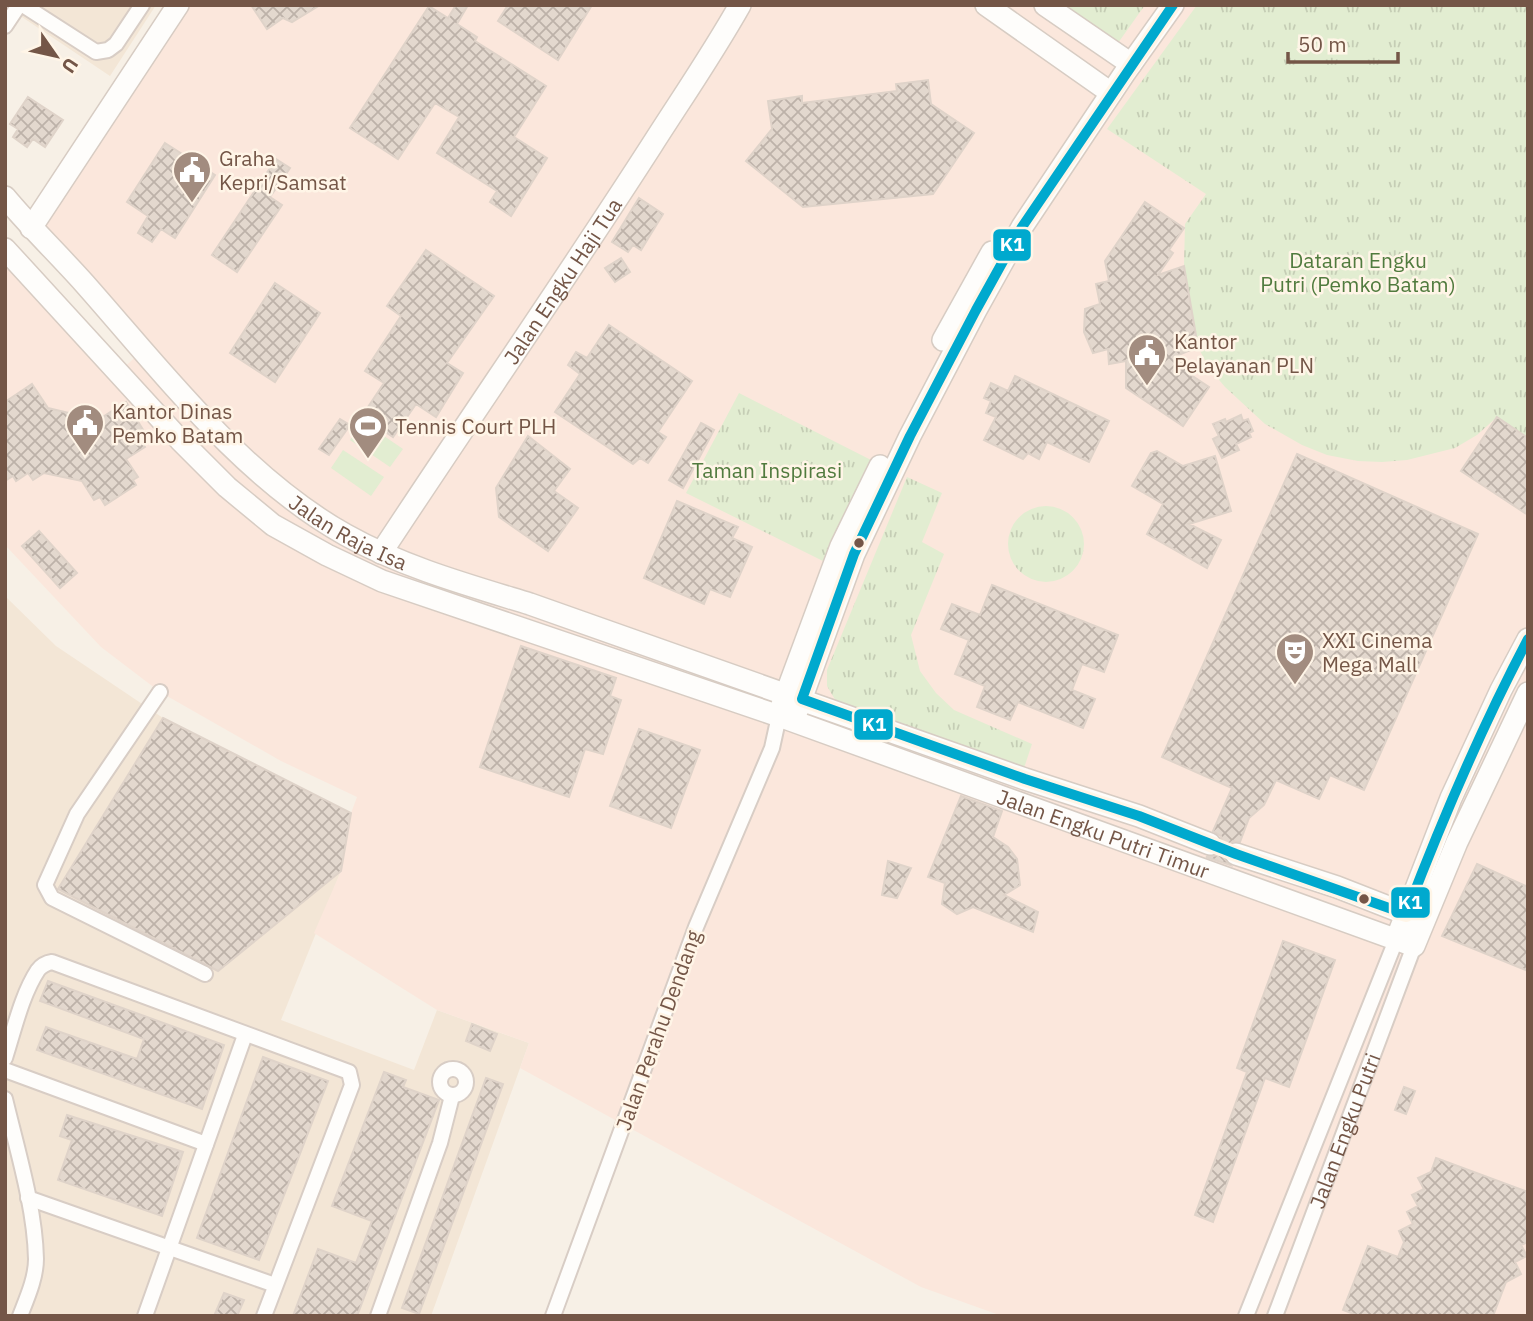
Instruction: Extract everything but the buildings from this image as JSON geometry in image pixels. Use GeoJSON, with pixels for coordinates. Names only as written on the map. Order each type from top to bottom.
{"type":"FeatureCollection","features":[{"type":"Feature","properties":{"kind":"main road"},"geometry":{"type":"LineString","coordinates":[[31,228],[178,5]]}},
{"type":"Feature","properties":{"kind":"main road","name":"Jalan Engku Haji Tua"},"geometry":{"type":"LineString","coordinates":[[381,552],[569,274],[709,60],[740,5]]}},
{"type":"Feature","properties":{"kind":"main road"},"geometry":{"type":"LineString","coordinates":[[986,5],[1105,89]]}},
{"type":"Feature","properties":{"kind":"main road"},"geometry":{"type":"LineString","coordinates":[[1045,5],[1125,61]]}},
{"type":"Feature","properties":{"kind":"main road"},"geometry":{"type":"LineString","coordinates":[[1125,61],[1156,5]]}},
{"type":"Feature","properties":{"kind":"main road"},"geometry":{"type":"LineString","coordinates":[[785,718],[841,546],[965,297],[1016,210],[1125,61],[1173,5]]}},
{"type":"Feature","properties":{"kind":"main road","name":"Jalan Raja Isa"},"geometry":{"type":"LineString","coordinates":[[5,197],[83,282],[142,352],[212,426],[275,487],[345,535],[447,579],[530,604],[794,696]]}},
{"type":"Feature","properties":{"kind":"main road","name":"Jalan Raja Isa"},"geometry":{"type":"LineString","coordinates":[[5,249],[180,440],[227,487],[273,525],[382,581],[785,718]]}},
{"type":"Feature","properties":{"kind":"main road"},"geometry":{"type":"LineString","coordinates":[[119,372],[142,352]]}},
{"type":"Feature","properties":{"kind":"main road"},"geometry":{"type":"LineString","coordinates":[[1405,943],[1451,798],[1528,639]]}},
{"type":"Feature","properties":{"kind":"main road"},"geometry":{"type":"LineString","coordinates":[[1415,918],[1457,842],[1528,693]]}},
{"type":"Feature","properties":{"kind":"main road","name":"Jalan Engku Putri Timur"},"geometry":{"type":"LineString","coordinates":[[794,696],[1025,779],[1139,816],[1210,844]]}},
{"type":"Feature","properties":{"kind":"main road","name":"Jalan Engku Putri Timur"},"geometry":{"type":"LineString","coordinates":[[785,718],[1405,943]]}},
{"type":"Feature","properties":{"kind":"main road","name":"Jalan Engku Putri Timur"},"geometry":{"type":"LineString","coordinates":[[1236,854],[1337,887],[1415,918]]}},
{"type":"Feature","properties":{"kind":"street"},"geometry":{"type":"LineString","coordinates":[[6,23],[21,5],[96,52],[108,50],[116,44],[142,5]]}},
{"type":"Feature","properties":{"kind":"street"},"geometry":{"type":"LineString","coordinates":[[160,692],[77,814],[45,885],[52,898],[205,974]]}},
{"type":"Feature","properties":{"kind":"street","name":"Jalan Perahu Dendang"},"geometry":{"type":"LineString","coordinates":[[552,1316],[696,927],[785,718]]}},
{"type":"Feature","properties":{"kind":"street"},"geometry":{"type":"LineString","coordinates":[[1246,1316],[1405,943]]}},
{"type":"Feature","properties":{"kind":"street","name":"Jalan Engku Putri"},"geometry":{"type":"LineString","coordinates":[[1275,1316],[1405,943]]}},
{"type":"Feature","properties":{"kind":"street"},"geometry":{"type":"LineString","coordinates":[[5,1058],[20,1010],[38,970],[46,963],[52,962],[349,1072],[352,1085],[264,1316]]}},
{"type":"Feature","properties":{"kind":"street"},"geometry":{"type":"LineString","coordinates":[[145,1316],[245,1035]]}},
{"type":"Feature","properties":{"kind":"street"},"geometry":{"type":"LineString","coordinates":[[5,1070],[206,1144]]}},
{"type":"Feature","properties":{"kind":"street"},"geometry":{"type":"LineString","coordinates":[[378,1316],[440,1143],[452,1096]]}},
{"type":"Feature","properties":{"kind":"street"},"geometry":{"type":"LineString","coordinates":[[5,1099],[28,1198],[36,1260],[33,1281],[20,1316]]}},
{"type":"Feature","properties":{"kind":"street"},"geometry":{"type":"LineString","coordinates":[[28,1198],[275,1284]]}},
{"type":"Feature","properties":{"kind":"shaded area"},"geometry":{"type":"Polygon","coordinates":[[[5,5],[156,5],[110,76],[16,13],[5,28],[5,5]]]}},
{"type":"Feature","properties":{"kind":"shaded area"},"geometry":{"type":"Polygon","coordinates":[[[178,5],[1528,5],[1528,1316],[1002,1316],[921,1287],[520,1068],[529,1043],[437,1010],[314,933],[341,871],[351,813],[357,797],[281,761],[160,692],[101,647],[5,545],[5,249],[119,372],[141,352],[31,228],[178,5]]]}},
{"type":"Feature","properties":{"kind":"shaded area"},"geometry":{"type":"Polygon","coordinates":[[[5,596],[56,646],[163,718],[351,813],[341,871],[281,1020],[414,1070],[437,1010],[529,1043],[431,1316],[5,1316],[5,596]]]}},
{"type":"Feature","properties":{"kind":"green space"},"geometry":{"type":"Polygon","coordinates":[[[1048,5],[1145,5],[1113,50],[1048,5]]]}},
{"type":"Feature","properties":{"kind":"green space","name":"Dataran Engku Putri (Pemko Batam)"},"geometry":{"type":"Polygon","coordinates":[[[1197,5],[1528,5],[1528,438],[1497,417],[1477,435],[1455,448],[1407,460],[1358,461],[1327,455],[1302,445],[1265,424],[1225,387],[1209,368],[1198,347],[1184,266],[1185,224],[1206,194],[1107,129],[1197,5]]]}},
{"type":"Feature","properties":{"kind":"green space","name":"Taman Inspirasi"},"geometry":{"type":"Polygon","coordinates":[[[739,393],[877,463],[829,564],[686,493],[739,393]]]}},
{"type":"Feature","properties":{"kind":"green space"},"geometry":{"type":"Polygon","coordinates":[[[362,421],[403,449],[390,467],[350,440],[362,421]]]}},
{"type":"Feature","properties":{"kind":"green space"},"geometry":{"type":"Polygon","coordinates":[[[343,450],[384,477],[371,496],[331,468],[343,450]]]}},
{"type":"Feature","properties":{"kind":"green space"},"geometry":{"type":"Polygon","coordinates":[[[907,477],[942,493],[922,542],[944,554],[911,635],[920,671],[936,693],[954,710],[1032,744],[1022,774],[840,708],[827,686],[827,670],[907,477]]]}},
{"type":"Feature","properties":{"kind":"green space"},"geometry":{"type":"Polygon","coordinates":[[[1046,506],[1060,509],[1073,517],[1081,530],[1084,544],[1081,558],[1073,571],[1060,579],[1046,582],[1032,579],[1019,571],[1011,558],[1008,544],[1011,530],[1019,517],[1032,509],[1046,506]]]}},
{"type":"Feature","properties":{"kind":"transit line","name":"K1"},"geometry":{"type":"LineString","coordinates":[[1173,5],[1022,227],[976,310],[910,436],[854,554],[802,699],[1025,779],[1139,816],[1236,854],[1406,914],[1463,775],[1528,639]]}},
{"type":"Feature","properties":{"kind":"place","name":"Graha Kepri/Samsat"},"geometry":{"type":"Point","coordinates":[192,204]}},
{"type":"Feature","properties":{"kind":"place","name":"Kantor Pelayanan PLN"},"geometry":{"type":"Point","coordinates":[1147,387]}},
{"type":"Feature","properties":{"kind":"place","name":"Kantor Dinas Pemko Batam"},"geometry":{"type":"Point","coordinates":[85,457]}},
{"type":"Feature","properties":{"kind":"place","name":"Tennis Court PLH"},"geometry":{"type":"Point","coordinates":[368,460]}},
{"type":"Feature","properties":{"kind":"place","name":"XXI Cinema Mega Mall"},"geometry":{"type":"Point","coordinates":[1295,686]}}]}
